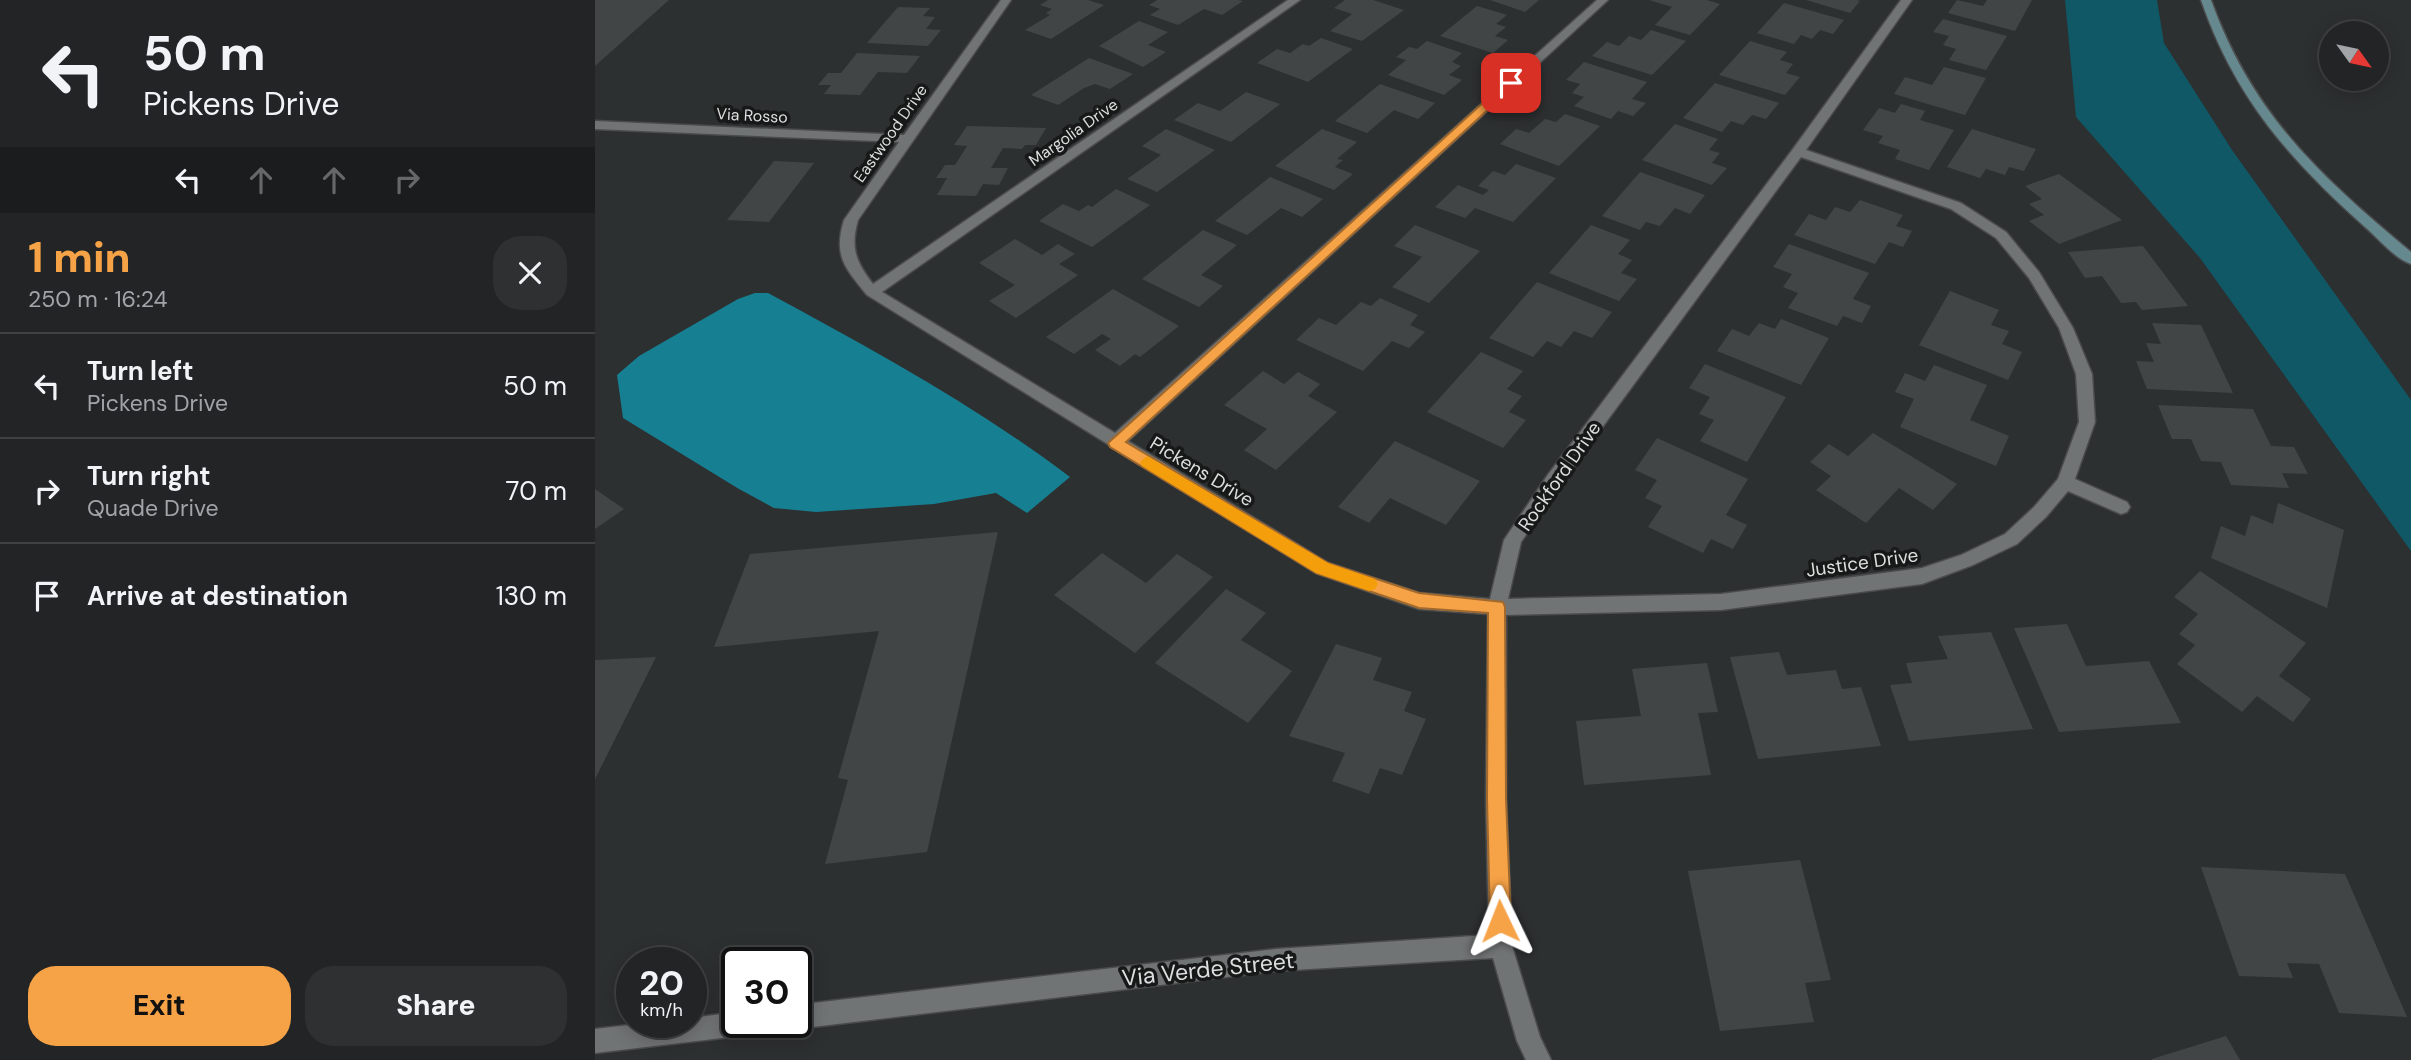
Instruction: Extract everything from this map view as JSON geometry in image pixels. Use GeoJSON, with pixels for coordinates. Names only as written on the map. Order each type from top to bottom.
{"type":"FeatureCollection","features":[{"type":"Feature","properties":{"kind":"main road"},"geometry":{"type":"LineString","coordinates":[[2206,0],[2226,56],[2247,91],[2277,129],[2337,194],[2411,259]]}},
{"type":"Feature","properties":{"kind":"street","name":"Eastwood Drive"},"geometry":{"type":"LineString","coordinates":[[872,292],[846,259],[846,233],[851,220],[1006,0]]}},
{"type":"Feature","properties":{"kind":"street","name":"Margolia Drive"},"geometry":{"type":"LineString","coordinates":[[872,292],[1295,0]]}},
{"type":"Feature","properties":{"kind":"street"},"geometry":{"type":"LineString","coordinates":[[1115,443],[1603,0]]}},
{"type":"Feature","properties":{"kind":"street"},"geometry":{"type":"LineString","coordinates":[[1798,152],[1907,0]]}},
{"type":"Feature","properties":{"kind":"street","name":"Via Rosso"},"geometry":{"type":"LineString","coordinates":[[595,125],[908,139]]}},
{"type":"Feature","properties":{"kind":"street","name":"Justice Drive"},"geometry":{"type":"LineString","coordinates":[[1497,607],[1721,602],[1922,576],[1967,560],[2011,539],[2065,482],[2087,422],[2084,374],[2066,328],[2034,275],[2010,245],[2001,235],[1956,206],[1798,152]]}},
{"type":"Feature","properties":{"kind":"street","name":"Rockford Drive"},"geometry":{"type":"LineString","coordinates":[[1501,946],[1496,799],[1497,607],[1513,540],[1561,470],[1798,152]]}},
{"type":"Feature","properties":{"kind":"street","name":"Pickens Drive"},"geometry":{"type":"LineString","coordinates":[[872,292],[1322,568],[1419,601],[1497,607]]}},
{"type":"Feature","properties":{"kind":"street"},"geometry":{"type":"LineString","coordinates":[[2065,482],[2121,507]]}},
{"type":"Feature","properties":{"kind":"street"},"geometry":{"type":"LineString","coordinates":[[1501,946],[1529,1041],[1539,1060]]}},
{"type":"Feature","properties":{"kind":"street","name":"Via Verde Street"},"geometry":{"type":"LineString","coordinates":[[812,1015],[1276,960],[1501,946]]}},
{"type":"Feature","properties":{"kind":"street"},"geometry":{"type":"LineString","coordinates":[[595,1041],[721,1026]]}},
{"type":"Feature","properties":{"kind":"shaded area"},"geometry":{"type":"Polygon","coordinates":[[[2065,0],[2157,0],[2164,43],[2232,150],[2411,400],[2411,551],[2200,258],[2076,117],[2065,0]]]}},
{"type":"Feature","properties":{"kind":"shaded area"},"geometry":{"type":"Polygon","coordinates":[[[755,293],[768,293],[923,379],[998,426],[1070,477],[1027,513],[996,493],[934,504],[816,512],[774,508],[623,418],[617,375],[639,356],[738,299],[755,293]]]}},
{"type":"Feature","properties":{"kind":"building"},"geometry":{"type":"Polygon","coordinates":[[[595,0],[669,0],[595,66],[595,0]]]}},
{"type":"Feature","properties":{"kind":"building"},"geometry":{"type":"Polygon","coordinates":[[[1048,0],[1088,0],[1104,5],[1051,39],[1025,30],[1050,15],[1046,13],[1052,9],[1040,5],[1048,0]]]}},
{"type":"Feature","properties":{"kind":"building"},"geometry":{"type":"Polygon","coordinates":[[[1157,0],[1243,1],[1222,15],[1204,9],[1178,25],[1150,15],[1160,9],[1149,5],[1157,0]]]}},
{"type":"Feature","properties":{"kind":"building"},"geometry":{"type":"Polygon","coordinates":[[[1345,0],[1373,0],[1404,10],[1362,41],[1330,31],[1352,14],[1334,8],[1345,0]]]}},
{"type":"Feature","properties":{"kind":"building"},"geometry":{"type":"Polygon","coordinates":[[[1490,0],[1539,0],[1525,12],[1490,0]]]}},
{"type":"Feature","properties":{"kind":"building"},"geometry":{"type":"Polygon","coordinates":[[[1649,0],[1707,0],[1720,4],[1690,35],[1655,25],[1672,7],[1649,0]]]}},
{"type":"Feature","properties":{"kind":"building"},"geometry":{"type":"Polygon","coordinates":[[[1806,0],[1857,0],[1860,1],[1850,13],[1806,0]]]}},
{"type":"Feature","properties":{"kind":"building"},"geometry":{"type":"Polygon","coordinates":[[[1957,0],[1983,6],[1987,0],[2032,0],[2015,31],[1948,13],[1957,0]]]}},
{"type":"Feature","properties":{"kind":"building"},"geometry":{"type":"Polygon","coordinates":[[[1784,3],[1844,20],[1833,34],[1820,30],[1812,39],[1801,35],[1794,44],[1757,33],[1784,3]]]}},
{"type":"Feature","properties":{"kind":"building"},"geometry":{"type":"Polygon","coordinates":[[[1477,6],[1507,15],[1496,24],[1506,27],[1495,36],[1508,40],[1493,53],[1440,36],[1477,6]]]}},
{"type":"Feature","properties":{"kind":"building"},"geometry":{"type":"Polygon","coordinates":[[[898,7],[930,8],[923,16],[935,17],[926,29],[941,30],[928,46],[867,43],[898,7]]]}},
{"type":"Feature","properties":{"kind":"building"},"geometry":{"type":"Polygon","coordinates":[[[1943,19],[2007,36],[1986,70],[1949,60],[1956,49],[1943,45],[1949,36],[1933,32],[1943,19]]]}},
{"type":"Feature","properties":{"kind":"building"},"geometry":{"type":"Polygon","coordinates":[[[1139,21],[1168,32],[1148,45],[1166,52],[1143,67],[1099,46],[1139,21]]]}},
{"type":"Feature","properties":{"kind":"building"},"geometry":{"type":"Polygon","coordinates":[[[1651,30],[1686,41],[1652,75],[1592,56],[1607,42],[1619,46],[1629,36],[1641,40],[1651,30]]]}},
{"type":"Feature","properties":{"kind":"building"},"geometry":{"type":"Polygon","coordinates":[[[1321,38],[1353,49],[1308,82],[1257,63],[1277,49],[1290,53],[1303,44],[1309,46],[1321,38]]]}},
{"type":"Feature","properties":{"kind":"building"},"geometry":{"type":"Polygon","coordinates":[[[1427,41],[1462,53],[1452,62],[1461,66],[1449,75],[1462,80],[1444,95],[1388,75],[1406,60],[1396,57],[1409,47],[1417,49],[1427,41]]]}},
{"type":"Feature","properties":{"kind":"building"},"geometry":{"type":"Polygon","coordinates":[[[1750,41],[1787,52],[1780,60],[1793,64],[1786,73],[1800,77],[1785,95],[1719,75],[1750,41]]]}},
{"type":"Feature","properties":{"kind":"building"},"geometry":{"type":"Polygon","coordinates":[[[857,53],[920,56],[907,73],[878,72],[860,95],[824,94],[831,85],[818,85],[828,73],[841,73],[857,53]]]}},
{"type":"Feature","properties":{"kind":"building"},"geometry":{"type":"Polygon","coordinates":[[[1089,58],[1133,74],[1110,89],[1095,84],[1084,88],[1058,105],[1031,95],[1089,58]]]}},
{"type":"Feature","properties":{"kind":"building"},"geometry":{"type":"Polygon","coordinates":[[[1584,62],[1647,82],[1632,99],[1646,103],[1633,116],[1618,111],[1611,119],[1574,106],[1584,97],[1572,93],[1580,84],[1566,80],[1584,62]]]}},
{"type":"Feature","properties":{"kind":"building"},"geometry":{"type":"Polygon","coordinates":[[[1944,67],[1986,78],[1965,115],[1894,94],[1905,77],[1932,85],[1944,67]]]}},
{"type":"Feature","properties":{"kind":"building"},"geometry":{"type":"Polygon","coordinates":[[[1715,83],[1779,103],[1766,119],[1752,115],[1743,125],[1731,121],[1722,132],[1683,118],[1715,83]]]}},
{"type":"Feature","properties":{"kind":"building"},"geometry":{"type":"Polygon","coordinates":[[[1380,84],[1435,103],[1418,119],[1394,110],[1367,133],[1335,121],[1380,84]]]}},
{"type":"Feature","properties":{"kind":"building"},"geometry":{"type":"Polygon","coordinates":[[[1246,92],[1280,104],[1231,142],[1174,120],[1198,103],[1220,111],[1246,92]]]}},
{"type":"Feature","properties":{"kind":"building"},"geometry":{"type":"Polygon","coordinates":[[[1901,104],[1925,111],[1920,120],[1954,130],[1929,170],[1895,159],[1900,150],[1878,143],[1883,136],[1863,130],[1879,108],[1895,113],[1901,104]]]}},
{"type":"Feature","properties":{"kind":"building"},"geometry":{"type":"Polygon","coordinates":[[[1565,114],[1600,126],[1559,166],[1500,144],[1516,129],[1529,133],[1545,119],[1556,122],[1565,114]]]}},
{"type":"Feature","properties":{"kind":"building"},"geometry":{"type":"Polygon","coordinates":[[[1675,124],[1718,139],[1709,150],[1720,153],[1712,163],[1727,168],[1712,185],[1642,160],[1675,124]]]}},
{"type":"Feature","properties":{"kind":"building"},"geometry":{"type":"Polygon","coordinates":[[[967,126],[1046,128],[1036,145],[1025,145],[1022,149],[1003,148],[991,168],[1008,168],[999,185],[983,184],[976,196],[937,195],[947,178],[936,178],[945,165],[955,165],[967,146],[954,145],[967,126]]]}},
{"type":"Feature","properties":{"kind":"building"},"geometry":{"type":"Polygon","coordinates":[[[1166,129],[1215,150],[1157,192],[1127,179],[1161,155],[1142,146],[1166,129]]]}},
{"type":"Feature","properties":{"kind":"building"},"geometry":{"type":"Polygon","coordinates":[[[1322,129],[1357,142],[1337,159],[1343,160],[1335,167],[1353,174],[1334,190],[1275,166],[1322,129]]]}},
{"type":"Feature","properties":{"kind":"building"},"geometry":{"type":"Polygon","coordinates":[[[1972,129],[2036,149],[2024,171],[2009,167],[2005,175],[1986,169],[1980,178],[1947,167],[1972,129]]]}},
{"type":"Feature","properties":{"kind":"building"},"geometry":{"type":"Polygon","coordinates":[[[774,161],[814,163],[769,222],[727,220],[774,161]]]}},
{"type":"Feature","properties":{"kind":"building"},"geometry":{"type":"Polygon","coordinates":[[[1516,164],[1556,178],[1513,222],[1475,208],[1465,218],[1435,207],[1458,185],[1483,195],[1489,190],[1478,186],[1493,171],[1505,175],[1516,164]]]}},
{"type":"Feature","properties":{"kind":"building"},"geometry":{"type":"Polygon","coordinates":[[[1640,172],[1705,195],[1690,214],[1675,208],[1660,226],[1646,222],[1640,230],[1602,216],[1640,172]]]}},
{"type":"Feature","properties":{"kind":"building"},"geometry":{"type":"Polygon","coordinates":[[[2059,174],[2122,220],[2059,244],[2029,221],[2044,215],[2029,204],[2042,199],[2025,186],[2059,174]]]}},
{"type":"Feature","properties":{"kind":"building"},"geometry":{"type":"Polygon","coordinates":[[[1270,177],[1323,199],[1302,217],[1281,208],[1247,235],[1215,221],[1270,177]]]}},
{"type":"Feature","properties":{"kind":"building"},"geometry":{"type":"Polygon","coordinates":[[[1116,189],[1150,205],[1092,247],[1039,221],[1063,204],[1079,211],[1088,205],[1092,207],[1116,189]]]}},
{"type":"Feature","properties":{"kind":"building"},"geometry":{"type":"Polygon","coordinates":[[[1860,200],[1903,215],[1896,226],[1912,231],[1903,247],[1889,242],[1875,264],[1794,235],[1809,214],[1826,220],[1835,207],[1850,212],[1860,200]]]}},
{"type":"Feature","properties":{"kind":"building"},"geometry":{"type":"Polygon","coordinates":[[[1415,225],[1480,251],[1429,303],[1392,287],[1422,257],[1394,246],[1415,225]]]}},
{"type":"Feature","properties":{"kind":"building"},"geometry":{"type":"Polygon","coordinates":[[[1591,225],[1630,240],[1618,254],[1632,260],[1621,273],[1637,279],[1619,301],[1549,273],[1591,225]]]}},
{"type":"Feature","properties":{"kind":"building"},"geometry":{"type":"Polygon","coordinates":[[[1203,230],[1237,245],[1201,275],[1223,286],[1199,307],[1142,279],[1203,230]]]}},
{"type":"Feature","properties":{"kind":"building"},"geometry":{"type":"Polygon","coordinates":[[[1015,239],[1042,255],[1058,244],[1075,254],[1059,264],[1078,275],[1016,318],[989,301],[1015,285],[979,263],[1015,239]]]}},
{"type":"Feature","properties":{"kind":"building"},"geometry":{"type":"Polygon","coordinates":[[[1789,244],[1869,273],[1853,299],[1871,306],[1862,323],[1843,316],[1837,326],[1788,308],[1798,293],[1783,287],[1792,274],[1773,267],[1789,244]]]}},
{"type":"Feature","properties":{"kind":"building"},"geometry":{"type":"Polygon","coordinates":[[[2143,246],[2188,306],[2142,310],[2136,302],[2121,303],[2102,276],[2085,278],[2068,252],[2143,246]]]}},
{"type":"Feature","properties":{"kind":"building"},"geometry":{"type":"Polygon","coordinates":[[[1537,282],[1612,312],[1592,338],[1574,331],[1561,347],[1547,341],[1533,357],[1489,338],[1537,282]]]}},
{"type":"Feature","properties":{"kind":"building"},"geometry":{"type":"Polygon","coordinates":[[[1113,289],[1179,326],[1140,357],[1135,354],[1120,366],[1095,350],[1111,339],[1102,334],[1074,354],[1046,337],[1113,289]]]}},
{"type":"Feature","properties":{"kind":"building"},"geometry":{"type":"Polygon","coordinates":[[[1950,291],[1999,310],[1991,325],[2009,331],[2002,344],[2022,352],[2008,380],[1919,345],[1950,291]]]}},
{"type":"Feature","properties":{"kind":"building"},"geometry":{"type":"Polygon","coordinates":[[[1380,298],[1418,315],[1410,325],[1425,332],[1409,348],[1392,341],[1363,371],[1296,340],[1319,318],[1336,325],[1361,302],[1371,306],[1380,298]]]}},
{"type":"Feature","properties":{"kind":"building"},"geometry":{"type":"Polygon","coordinates":[[[1781,319],[1829,338],[1801,385],[1717,351],[1732,329],[1749,336],[1759,323],[1775,329],[1781,319]]]}},
{"type":"Feature","properties":{"kind":"building"},"geometry":{"type":"Polygon","coordinates":[[[2152,323],[2201,325],[2233,393],[2147,389],[2136,361],[2154,362],[2146,343],[2161,344],[2152,323]]]}},
{"type":"Feature","properties":{"kind":"building"},"geometry":{"type":"Polygon","coordinates":[[[1481,352],[1523,371],[1507,389],[1522,396],[1509,412],[1526,420],[1503,448],[1427,412],[1481,352]]]}},
{"type":"Feature","properties":{"kind":"building"},"geometry":{"type":"Polygon","coordinates":[[[1705,364],[1786,397],[1747,462],[1700,441],[1714,420],[1699,414],[1710,397],[1689,388],[1705,364]]]}},
{"type":"Feature","properties":{"kind":"building"},"geometry":{"type":"Polygon","coordinates":[[[1934,365],[1987,385],[1970,420],[2009,436],[1996,466],[1900,427],[1914,399],[1895,392],[1905,373],[1925,381],[1934,365]]]}},
{"type":"Feature","properties":{"kind":"building"},"geometry":{"type":"Polygon","coordinates":[[[1263,371],[1284,384],[1298,372],[1320,384],[1308,396],[1337,412],[1276,470],[1244,450],[1267,429],[1224,405],[1263,371]]]}},
{"type":"Feature","properties":{"kind":"building"},"geometry":{"type":"Polygon","coordinates":[[[2158,405],[2253,409],[2271,446],[2294,447],[2308,474],[2282,473],[2289,488],[2231,485],[2221,462],[2201,461],[2191,439],[2172,439],[2158,405]]]}},
{"type":"Feature","properties":{"kind":"building"},"geometry":{"type":"Polygon","coordinates":[[[1873,433],[1957,484],[1933,510],[1899,488],[1866,523],[1816,490],[1831,476],[1810,462],[1829,444],[1848,456],[1873,433]]]}},
{"type":"Feature","properties":{"kind":"building"},"geometry":{"type":"Polygon","coordinates":[[[1657,438],[1748,479],[1726,515],[1747,525],[1733,549],[1711,539],[1703,553],[1648,527],[1662,506],[1645,498],[1657,480],[1635,470],[1657,438]]]}},
{"type":"Feature","properties":{"kind":"building"},"geometry":{"type":"Polygon","coordinates":[[[1395,441],[1480,481],[1446,525],[1390,498],[1369,523],[1338,507],[1395,441]]]}},
{"type":"Feature","properties":{"kind":"building"},"geometry":{"type":"Polygon","coordinates":[[[595,489],[624,509],[595,529],[595,489]]]}},
{"type":"Feature","properties":{"kind":"building"},"geometry":{"type":"Polygon","coordinates":[[[2278,503],[2344,530],[2327,608],[2211,558],[2221,526],[2245,536],[2251,515],[2273,524],[2278,503]]]}},
{"type":"Feature","properties":{"kind":"building"},"geometry":{"type":"Polygon","coordinates":[[[998,532],[927,852],[825,864],[848,780],[838,778],[879,631],[714,647],[750,554],[998,532]]]}},
{"type":"Feature","properties":{"kind":"building"},"geometry":{"type":"Polygon","coordinates":[[[1102,553],[1146,583],[1177,554],[1213,577],[1135,653],[1054,595],[1102,553]]]}},
{"type":"Feature","properties":{"kind":"building"},"geometry":{"type":"Polygon","coordinates":[[[2200,571],[2306,643],[2279,676],[2311,699],[2293,722],[2257,696],[2242,712],[2177,664],[2195,645],[2179,634],[2198,614],[2174,597],[2200,571]]]}},
{"type":"Feature","properties":{"kind":"building"},"geometry":{"type":"Polygon","coordinates":[[[1226,589],[1266,613],[1241,640],[1292,671],[1248,723],[1155,663],[1226,589]]]}},
{"type":"Feature","properties":{"kind":"building"},"geometry":{"type":"Polygon","coordinates":[[[2067,624],[2086,666],[2149,661],[2181,723],[2059,732],[2014,628],[2067,624]]]}},
{"type":"Feature","properties":{"kind":"building"},"geometry":{"type":"Polygon","coordinates":[[[1991,632],[2033,729],[1909,741],[1890,685],[1912,683],[1906,663],[1948,659],[1938,636],[1991,632]]]}},
{"type":"Feature","properties":{"kind":"building"},"geometry":{"type":"Polygon","coordinates":[[[1336,644],[1382,658],[1373,680],[1412,692],[1404,711],[1426,719],[1402,775],[1380,768],[1369,794],[1332,781],[1345,753],[1289,736],[1336,644]]]}},
{"type":"Feature","properties":{"kind":"building"},"geometry":{"type":"Polygon","coordinates":[[[1779,652],[1787,675],[1836,670],[1842,689],[1861,687],[1881,746],[1758,759],[1730,657],[1779,652]]]}},
{"type":"Feature","properties":{"kind":"building"},"geometry":{"type":"Polygon","coordinates":[[[656,657],[595,779],[595,660],[656,657]]]}},
{"type":"Feature","properties":{"kind":"building"},"geometry":{"type":"Polygon","coordinates":[[[1707,663],[1718,712],[1698,713],[1711,775],[1584,785],[1576,721],[1641,716],[1632,669],[1707,663]]]}},
{"type":"Feature","properties":{"kind":"building"},"geometry":{"type":"Polygon","coordinates":[[[1800,860],[1831,980],[1805,983],[1814,1022],[1720,1031],[1688,871],[1800,860]]]}},
{"type":"Feature","properties":{"kind":"building"},"geometry":{"type":"Polygon","coordinates":[[[2201,867],[2345,874],[2407,1017],[2339,1013],[2319,964],[2287,963],[2293,978],[2239,976],[2201,867]]]}},
{"type":"Feature","properties":{"kind":"building"},"geometry":{"type":"Polygon","coordinates":[[[2226,1036],[2240,1060],[2152,1060],[2152,1059],[2226,1036]]]}},
{"type":"Feature","properties":{"kind":"slow traffic"},"geometry":{"type":"LineString","coordinates":[[1147,462],[1322,568],[1369,584]]}},
{"type":"Feature","properties":{"kind":"route"},"geometry":{"type":"LineString","coordinates":[[1500,921],[1496,799],[1497,607],[1419,601],[1322,568],[1115,443],[1511,83]]}}]}
